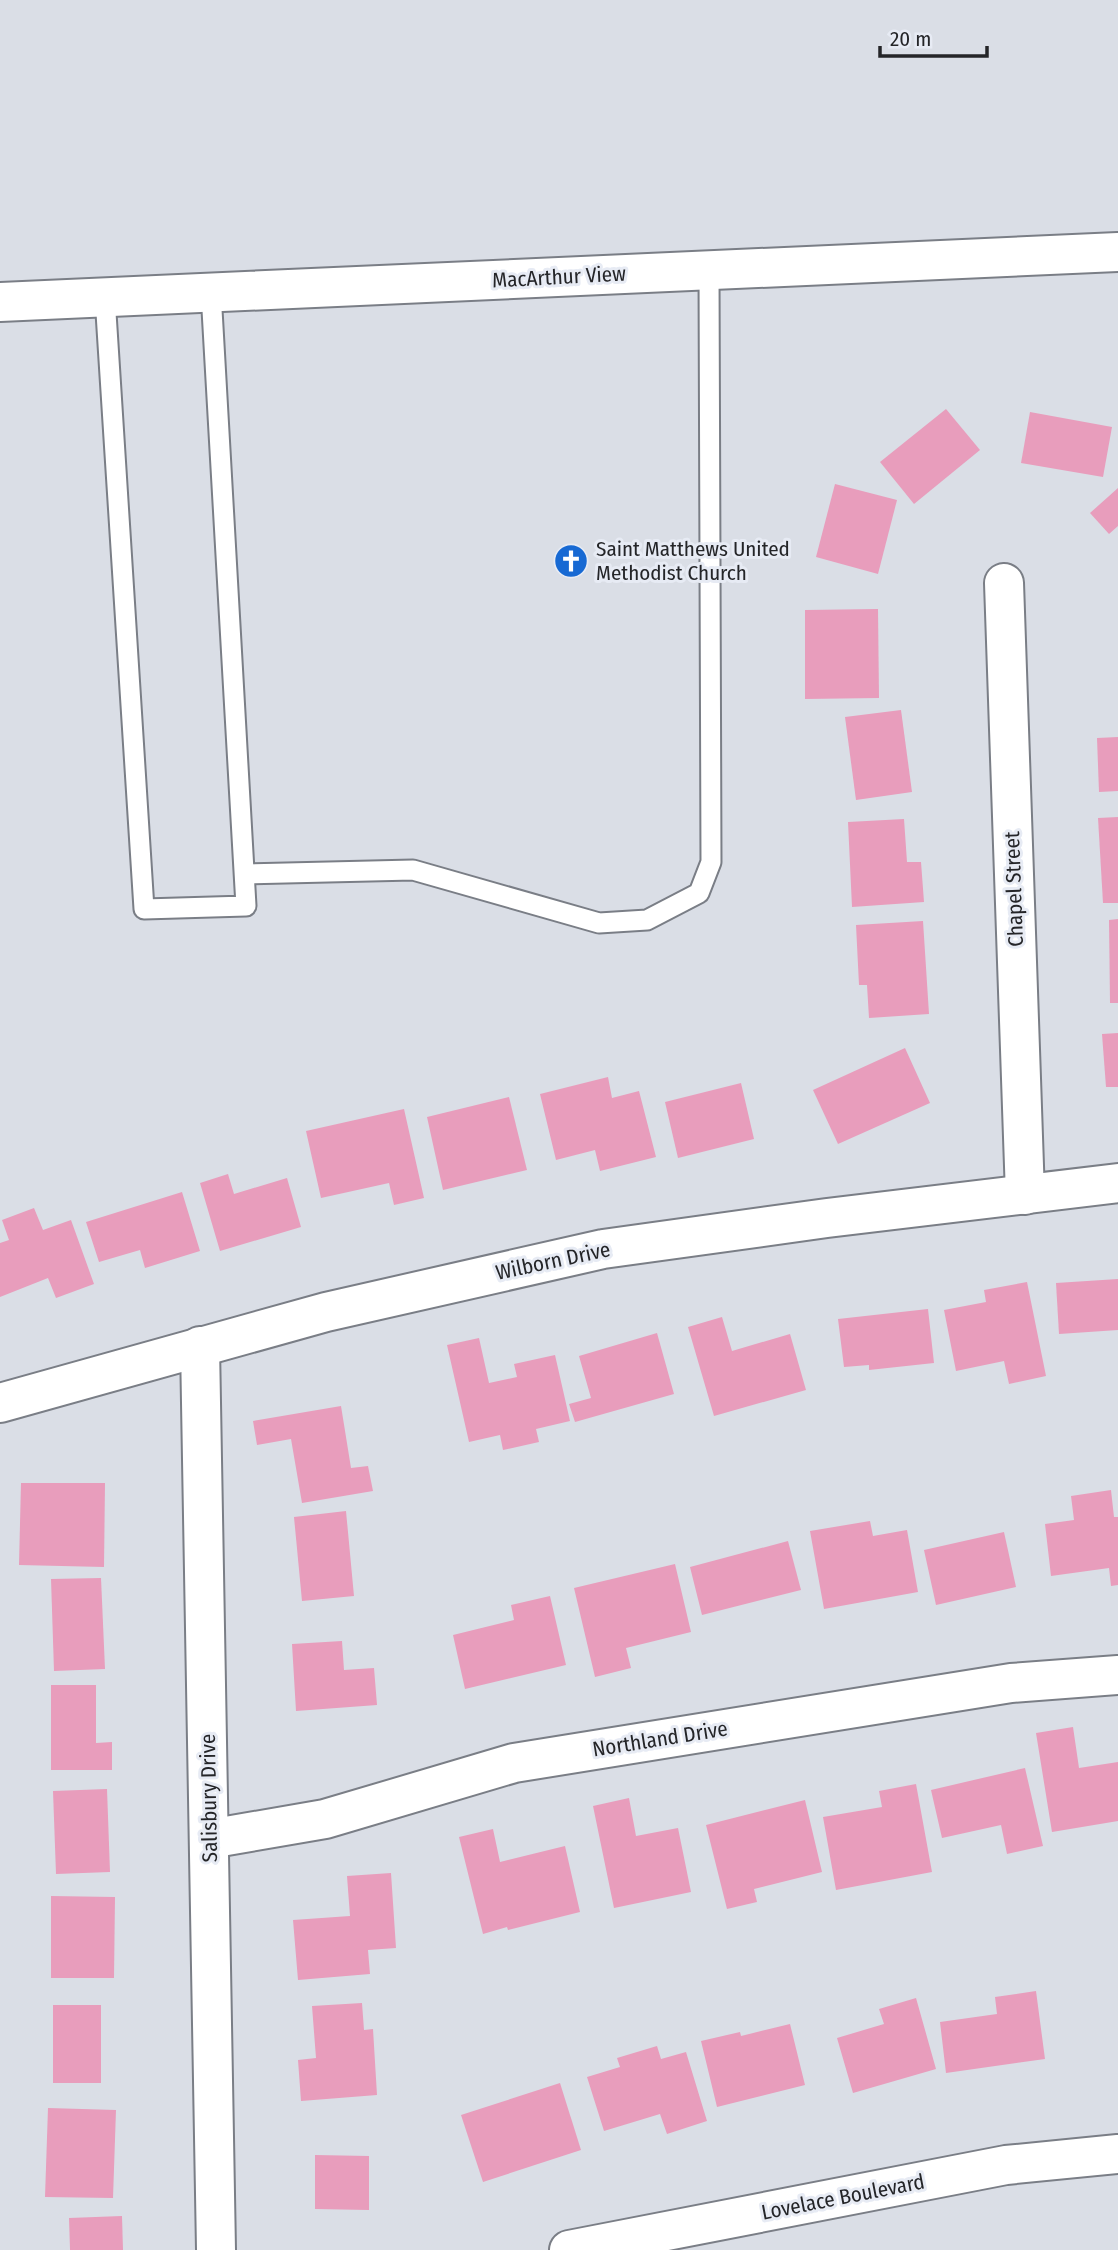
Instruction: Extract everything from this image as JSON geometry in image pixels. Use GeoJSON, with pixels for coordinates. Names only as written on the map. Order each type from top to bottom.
{"type":"FeatureCollection","features":[{"type":"Feature","properties":{"kind":"street","name":"MacArthur View"},"geometry":{"type":"LineString","coordinates":[[0,302],[1118,253]]}},
{"type":"Feature","properties":{"kind":"street","name":"Chapel Street"},"geometry":{"type":"LineString","coordinates":[[1004,583],[1025,1195]]}},
{"type":"Feature","properties":{"kind":"street","name":"Wilborn Drive"},"geometry":{"type":"LineString","coordinates":[[0,1403],[326,1312],[603,1249],[827,1218],[1118,1183]]}},
{"type":"Feature","properties":{"kind":"street","name":"Salisbury Drive"},"geometry":{"type":"LineString","coordinates":[[200,1346],[216,2250]]}},
{"type":"Feature","properties":{"kind":"street","name":"Northland Drive"},"geometry":{"type":"LineString","coordinates":[[209,1839],[325,1819],[514,1763],[1011,1683],[1118,1675]]}},
{"type":"Feature","properties":{"kind":"street","name":"Lovelace Boulevard"},"geometry":{"type":"LineString","coordinates":[[569,2250],[1006,2165],[1118,2154]]}},
{"type":"Feature","properties":{"kind":"lane"},"geometry":{"type":"LineString","coordinates":[[245,874],[413,870],[599,923],[647,920],[699,892],[711,862],[709,271]]}},
{"type":"Feature","properties":{"kind":"lane"},"geometry":{"type":"LineString","coordinates":[[105,297],[144,909],[246,905],[211,292]]}},
{"type":"Feature","properties":{"kind":"building"},"geometry":{"type":"Polygon","coordinates":[[[946,409],[980,450],[914,504],[880,462],[946,409]]]}},
{"type":"Feature","properties":{"kind":"building"},"geometry":{"type":"Polygon","coordinates":[[[1030,412],[1112,427],[1103,477],[1021,463],[1030,412]]]}},
{"type":"Feature","properties":{"kind":"building"},"geometry":{"type":"Polygon","coordinates":[[[835,484],[897,500],[878,574],[816,557],[835,484]]]}},
{"type":"Feature","properties":{"kind":"building"},"geometry":{"type":"Polygon","coordinates":[[[1118,488],[1118,526],[1109,534],[1090,513],[1118,488]]]}},
{"type":"Feature","properties":{"kind":"building"},"geometry":{"type":"Polygon","coordinates":[[[878,609],[879,698],[805,699],[805,610],[878,609]]]}},
{"type":"Feature","properties":{"kind":"building"},"geometry":{"type":"Polygon","coordinates":[[[901,710],[912,792],[856,800],[845,717],[901,710]]]}},
{"type":"Feature","properties":{"kind":"building"},"geometry":{"type":"Polygon","coordinates":[[[1118,737],[1118,791],[1099,792],[1097,738],[1118,737]]]}},
{"type":"Feature","properties":{"kind":"building"},"geometry":{"type":"Polygon","coordinates":[[[1118,817],[1118,903],[1103,903],[1098,818],[1118,817]]]}},
{"type":"Feature","properties":{"kind":"building"},"geometry":{"type":"Polygon","coordinates":[[[904,819],[907,862],[921,862],[924,902],[852,907],[848,822],[904,819]]]}},
{"type":"Feature","properties":{"kind":"building"},"geometry":{"type":"Polygon","coordinates":[[[1118,919],[1118,1003],[1110,1003],[1109,920],[1118,919]]]}},
{"type":"Feature","properties":{"kind":"building"},"geometry":{"type":"Polygon","coordinates":[[[923,921],[929,1014],[869,1018],[867,985],[859,985],[856,925],[923,921]]]}},
{"type":"Feature","properties":{"kind":"building"},"geometry":{"type":"Polygon","coordinates":[[[1118,1033],[1118,1087],[1106,1087],[1102,1034],[1118,1033]]]}},
{"type":"Feature","properties":{"kind":"building"},"geometry":{"type":"Polygon","coordinates":[[[905,1048],[930,1103],[838,1144],[813,1090],[905,1048]]]}},
{"type":"Feature","properties":{"kind":"building"},"geometry":{"type":"Polygon","coordinates":[[[608,1077],[612,1098],[639,1091],[656,1157],[600,1171],[595,1150],[556,1160],[540,1094],[608,1077]]]}},
{"type":"Feature","properties":{"kind":"building"},"geometry":{"type":"Polygon","coordinates":[[[741,1083],[754,1139],[678,1158],[665,1102],[741,1083]]]}},
{"type":"Feature","properties":{"kind":"building"},"geometry":{"type":"Polygon","coordinates":[[[509,1097],[527,1170],[443,1190],[427,1117],[509,1097]]]}},
{"type":"Feature","properties":{"kind":"building"},"geometry":{"type":"Polygon","coordinates":[[[404,1109],[424,1198],[394,1205],[389,1183],[321,1198],[306,1131],[404,1109]]]}},
{"type":"Feature","properties":{"kind":"building"},"geometry":{"type":"Polygon","coordinates":[[[228,1174],[234,1194],[287,1178],[301,1227],[220,1251],[200,1183],[228,1174]]]}},
{"type":"Feature","properties":{"kind":"building"},"geometry":{"type":"Polygon","coordinates":[[[182,1192],[200,1251],[145,1268],[140,1250],[99,1262],[86,1222],[182,1192]]]}},
{"type":"Feature","properties":{"kind":"building"},"geometry":{"type":"Polygon","coordinates":[[[34,1208],[43,1230],[71,1220],[94,1284],[56,1298],[48,1278],[0,1297],[0,1243],[9,1240],[2,1220],[34,1208]]]}},
{"type":"Feature","properties":{"kind":"building"},"geometry":{"type":"Polygon","coordinates":[[[1118,1279],[1118,1330],[1059,1334],[1056,1283],[1118,1279]]]}},
{"type":"Feature","properties":{"kind":"building"},"geometry":{"type":"Polygon","coordinates":[[[1027,1282],[1046,1376],[1009,1384],[1004,1361],[956,1371],[944,1310],[986,1302],[984,1290],[1027,1282]]]}},
{"type":"Feature","properties":{"kind":"building"},"geometry":{"type":"Polygon","coordinates":[[[928,1309],[934,1363],[869,1370],[869,1365],[844,1367],[838,1319],[928,1309]]]}},
{"type":"Feature","properties":{"kind":"building"},"geometry":{"type":"Polygon","coordinates":[[[722,1317],[732,1351],[790,1334],[806,1390],[714,1416],[688,1327],[722,1317]]]}},
{"type":"Feature","properties":{"kind":"building"},"geometry":{"type":"Polygon","coordinates":[[[657,1333],[674,1394],[575,1422],[569,1404],[591,1398],[579,1356],[657,1333]]]}},
{"type":"Feature","properties":{"kind":"building"},"geometry":{"type":"Polygon","coordinates":[[[479,1338],[489,1383],[517,1377],[514,1364],[555,1355],[570,1421],[536,1429],[539,1442],[503,1450],[500,1435],[469,1442],[447,1345],[479,1338]]]}},
{"type":"Feature","properties":{"kind":"building"},"geometry":{"type":"Polygon","coordinates":[[[341,1406],[351,1468],[368,1466],[373,1491],[302,1503],[291,1439],[257,1445],[253,1421],[341,1406]]]}},
{"type":"Feature","properties":{"kind":"building"},"geometry":{"type":"Polygon","coordinates":[[[21,1483],[105,1483],[104,1567],[19,1565],[21,1483]]]}},
{"type":"Feature","properties":{"kind":"building"},"geometry":{"type":"Polygon","coordinates":[[[1111,1490],[1114,1517],[1118,1517],[1118,1585],[1111,1586],[1109,1568],[1051,1576],[1045,1524],[1074,1520],[1071,1496],[1111,1490]]]}},
{"type":"Feature","properties":{"kind":"building"},"geometry":{"type":"Polygon","coordinates":[[[346,1511],[354,1596],[302,1601],[294,1517],[346,1511]]]}},
{"type":"Feature","properties":{"kind":"building"},"geometry":{"type":"Polygon","coordinates":[[[870,1521],[873,1536],[907,1530],[918,1592],[824,1609],[810,1531],[870,1521]]]}},
{"type":"Feature","properties":{"kind":"building"},"geometry":{"type":"Polygon","coordinates":[[[1004,1532],[1016,1587],[936,1605],[924,1550],[1004,1532]]]}},
{"type":"Feature","properties":{"kind":"building"},"geometry":{"type":"Polygon","coordinates":[[[788,1541],[801,1590],[702,1615],[690,1567],[788,1541]]]}},
{"type":"Feature","properties":{"kind":"building"},"geometry":{"type":"Polygon","coordinates":[[[675,1564],[691,1632],[626,1648],[631,1668],[595,1677],[574,1588],[675,1564]]]}},
{"type":"Feature","properties":{"kind":"building"},"geometry":{"type":"Polygon","coordinates":[[[101,1578],[105,1669],[54,1671],[51,1579],[101,1578]]]}},
{"type":"Feature","properties":{"kind":"building"},"geometry":{"type":"Polygon","coordinates":[[[550,1596],[566,1665],[465,1689],[453,1635],[514,1620],[511,1605],[550,1596]]]}},
{"type":"Feature","properties":{"kind":"building"},"geometry":{"type":"Polygon","coordinates":[[[342,1641],[344,1670],[374,1668],[377,1705],[296,1711],[292,1644],[342,1641]]]}},
{"type":"Feature","properties":{"kind":"building"},"geometry":{"type":"Polygon","coordinates":[[[51,1685],[96,1685],[96,1743],[112,1742],[112,1770],[51,1770],[51,1685]]]}},
{"type":"Feature","properties":{"kind":"building"},"geometry":{"type":"Polygon","coordinates":[[[1073,1727],[1079,1768],[1118,1762],[1118,1821],[1052,1832],[1036,1733],[1073,1727]]]}},
{"type":"Feature","properties":{"kind":"building"},"geometry":{"type":"Polygon","coordinates":[[[1025,1768],[1043,1846],[1007,1854],[1001,1825],[942,1838],[931,1790],[1025,1768]]]}},
{"type":"Feature","properties":{"kind":"building"},"geometry":{"type":"Polygon","coordinates":[[[916,1784],[932,1872],[836,1890],[823,1817],[882,1807],[879,1791],[916,1784]]]}},
{"type":"Feature","properties":{"kind":"building"},"geometry":{"type":"Polygon","coordinates":[[[107,1789],[110,1872],[56,1874],[53,1791],[107,1789]]]}},
{"type":"Feature","properties":{"kind":"building"},"geometry":{"type":"Polygon","coordinates":[[[629,1798],[636,1836],[678,1828],[691,1892],[614,1908],[593,1806],[629,1798]]]}},
{"type":"Feature","properties":{"kind":"building"},"geometry":{"type":"Polygon","coordinates":[[[805,1800],[822,1872],[754,1889],[757,1902],[727,1909],[706,1825],[805,1800]]]}},
{"type":"Feature","properties":{"kind":"building"},"geometry":{"type":"Polygon","coordinates":[[[493,1829],[500,1862],[565,1846],[580,1912],[483,1934],[459,1837],[493,1829]]]}},
{"type":"Feature","properties":{"kind":"building"},"geometry":{"type":"Polygon","coordinates":[[[391,1873],[396,1948],[368,1950],[370,1974],[298,1980],[293,1920],[350,1916],[347,1876],[391,1873]]]}},
{"type":"Feature","properties":{"kind":"building"},"geometry":{"type":"Polygon","coordinates":[[[51,1896],[115,1897],[114,1978],[51,1978],[51,1896]]]}},
{"type":"Feature","properties":{"kind":"building"},"geometry":{"type":"Polygon","coordinates":[[[1036,1991],[1045,2059],[946,2073],[940,2022],[997,2014],[995,1997],[1036,1991]]]}},
{"type":"Feature","properties":{"kind":"building"},"geometry":{"type":"Polygon","coordinates":[[[916,1998],[936,2069],[853,2093],[837,2038],[884,2024],[879,2009],[916,1998]]]}},
{"type":"Feature","properties":{"kind":"building"},"geometry":{"type":"Polygon","coordinates":[[[362,2003],[364,2030],[373,2029],[377,2095],[301,2101],[298,2060],[316,2058],[312,2006],[362,2003]]]}},
{"type":"Feature","properties":{"kind":"building"},"geometry":{"type":"Polygon","coordinates":[[[53,2005],[101,2005],[101,2083],[53,2083],[53,2005]]]}},
{"type":"Feature","properties":{"kind":"building"},"geometry":{"type":"Polygon","coordinates":[[[790,2024],[805,2085],[717,2107],[701,2041],[740,2032],[741,2036],[790,2024]]]}},
{"type":"Feature","properties":{"kind":"building"},"geometry":{"type":"Polygon","coordinates":[[[657,2046],[661,2059],[686,2052],[707,2121],[667,2134],[660,2114],[604,2131],[587,2077],[620,2067],[617,2058],[657,2046]]]}},
{"type":"Feature","properties":{"kind":"building"},"geometry":{"type":"Polygon","coordinates":[[[560,2083],[581,2150],[483,2182],[461,2115],[560,2083]]]}},
{"type":"Feature","properties":{"kind":"building"},"geometry":{"type":"Polygon","coordinates":[[[48,2108],[116,2110],[113,2198],[45,2197],[48,2108]]]}},
{"type":"Feature","properties":{"kind":"building"},"geometry":{"type":"Polygon","coordinates":[[[315,2155],[369,2156],[369,2210],[315,2209],[315,2155]]]}},
{"type":"Feature","properties":{"kind":"building"},"geometry":{"type":"Polygon","coordinates":[[[122,2216],[123,2250],[70,2250],[69,2218],[122,2216]]]}},
{"type":"Feature","properties":{"kind":"place","name":"Saint Matthews United Methodist Church"},"geometry":{"type":"Point","coordinates":[571,561]}}]}
